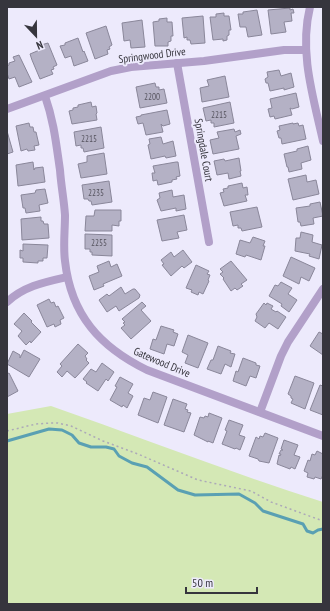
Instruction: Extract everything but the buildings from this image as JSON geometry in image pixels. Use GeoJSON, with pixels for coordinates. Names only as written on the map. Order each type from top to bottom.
{"type":"FeatureCollection","features":[{"type":"Feature","properties":{"kind":"street"},"geometry":{"type":"LineString","coordinates":[[310,7],[306,28],[307,70],[323,141]]}},
{"type":"Feature","properties":{"kind":"street","name":"Springwood Drive"},"geometry":{"type":"LineString","coordinates":[[7,109],[111,71],[143,65],[204,61],[284,50],[306,50]]}},
{"type":"Feature","properties":{"kind":"street","name":"Springdale Court"},"geometry":{"type":"LineString","coordinates":[[177,63],[209,242]]}},
{"type":"Feature","properties":{"kind":"street","name":"Gatewood Drive"},"geometry":{"type":"LineString","coordinates":[[45,96],[54,124],[65,215],[65,260],[67,277],[79,309],[88,325],[113,351],[128,361],[147,370],[323,436]]}},
{"type":"Feature","properties":{"kind":"street"},"geometry":{"type":"LineString","coordinates":[[7,302],[24,289],[38,283],[67,277]]}},
{"type":"Feature","properties":{"kind":"street"},"geometry":{"type":"LineString","coordinates":[[260,412],[281,356],[288,342],[320,301],[323,289]]}},
{"type":"Feature","properties":{"kind":"path"},"geometry":{"type":"LineString","coordinates":[[7,431],[36,424],[58,423],[71,426],[103,441],[119,446],[198,480],[251,491],[271,502],[323,521]]}},
{"type":"Feature","properties":{"kind":"green space"},"geometry":{"type":"Polygon","coordinates":[[[51,406],[323,502],[323,604],[7,604],[7,414],[51,406]]]}},
{"type":"Feature","properties":{"kind":"waterway"},"geometry":{"type":"LineString","coordinates":[[7,441],[49,429],[62,430],[72,435],[79,443],[91,447],[106,447],[114,449],[119,456],[132,463],[147,467],[178,490],[195,495],[239,494],[255,503],[263,511],[303,524],[307,531],[313,533],[323,529]]}}]}
